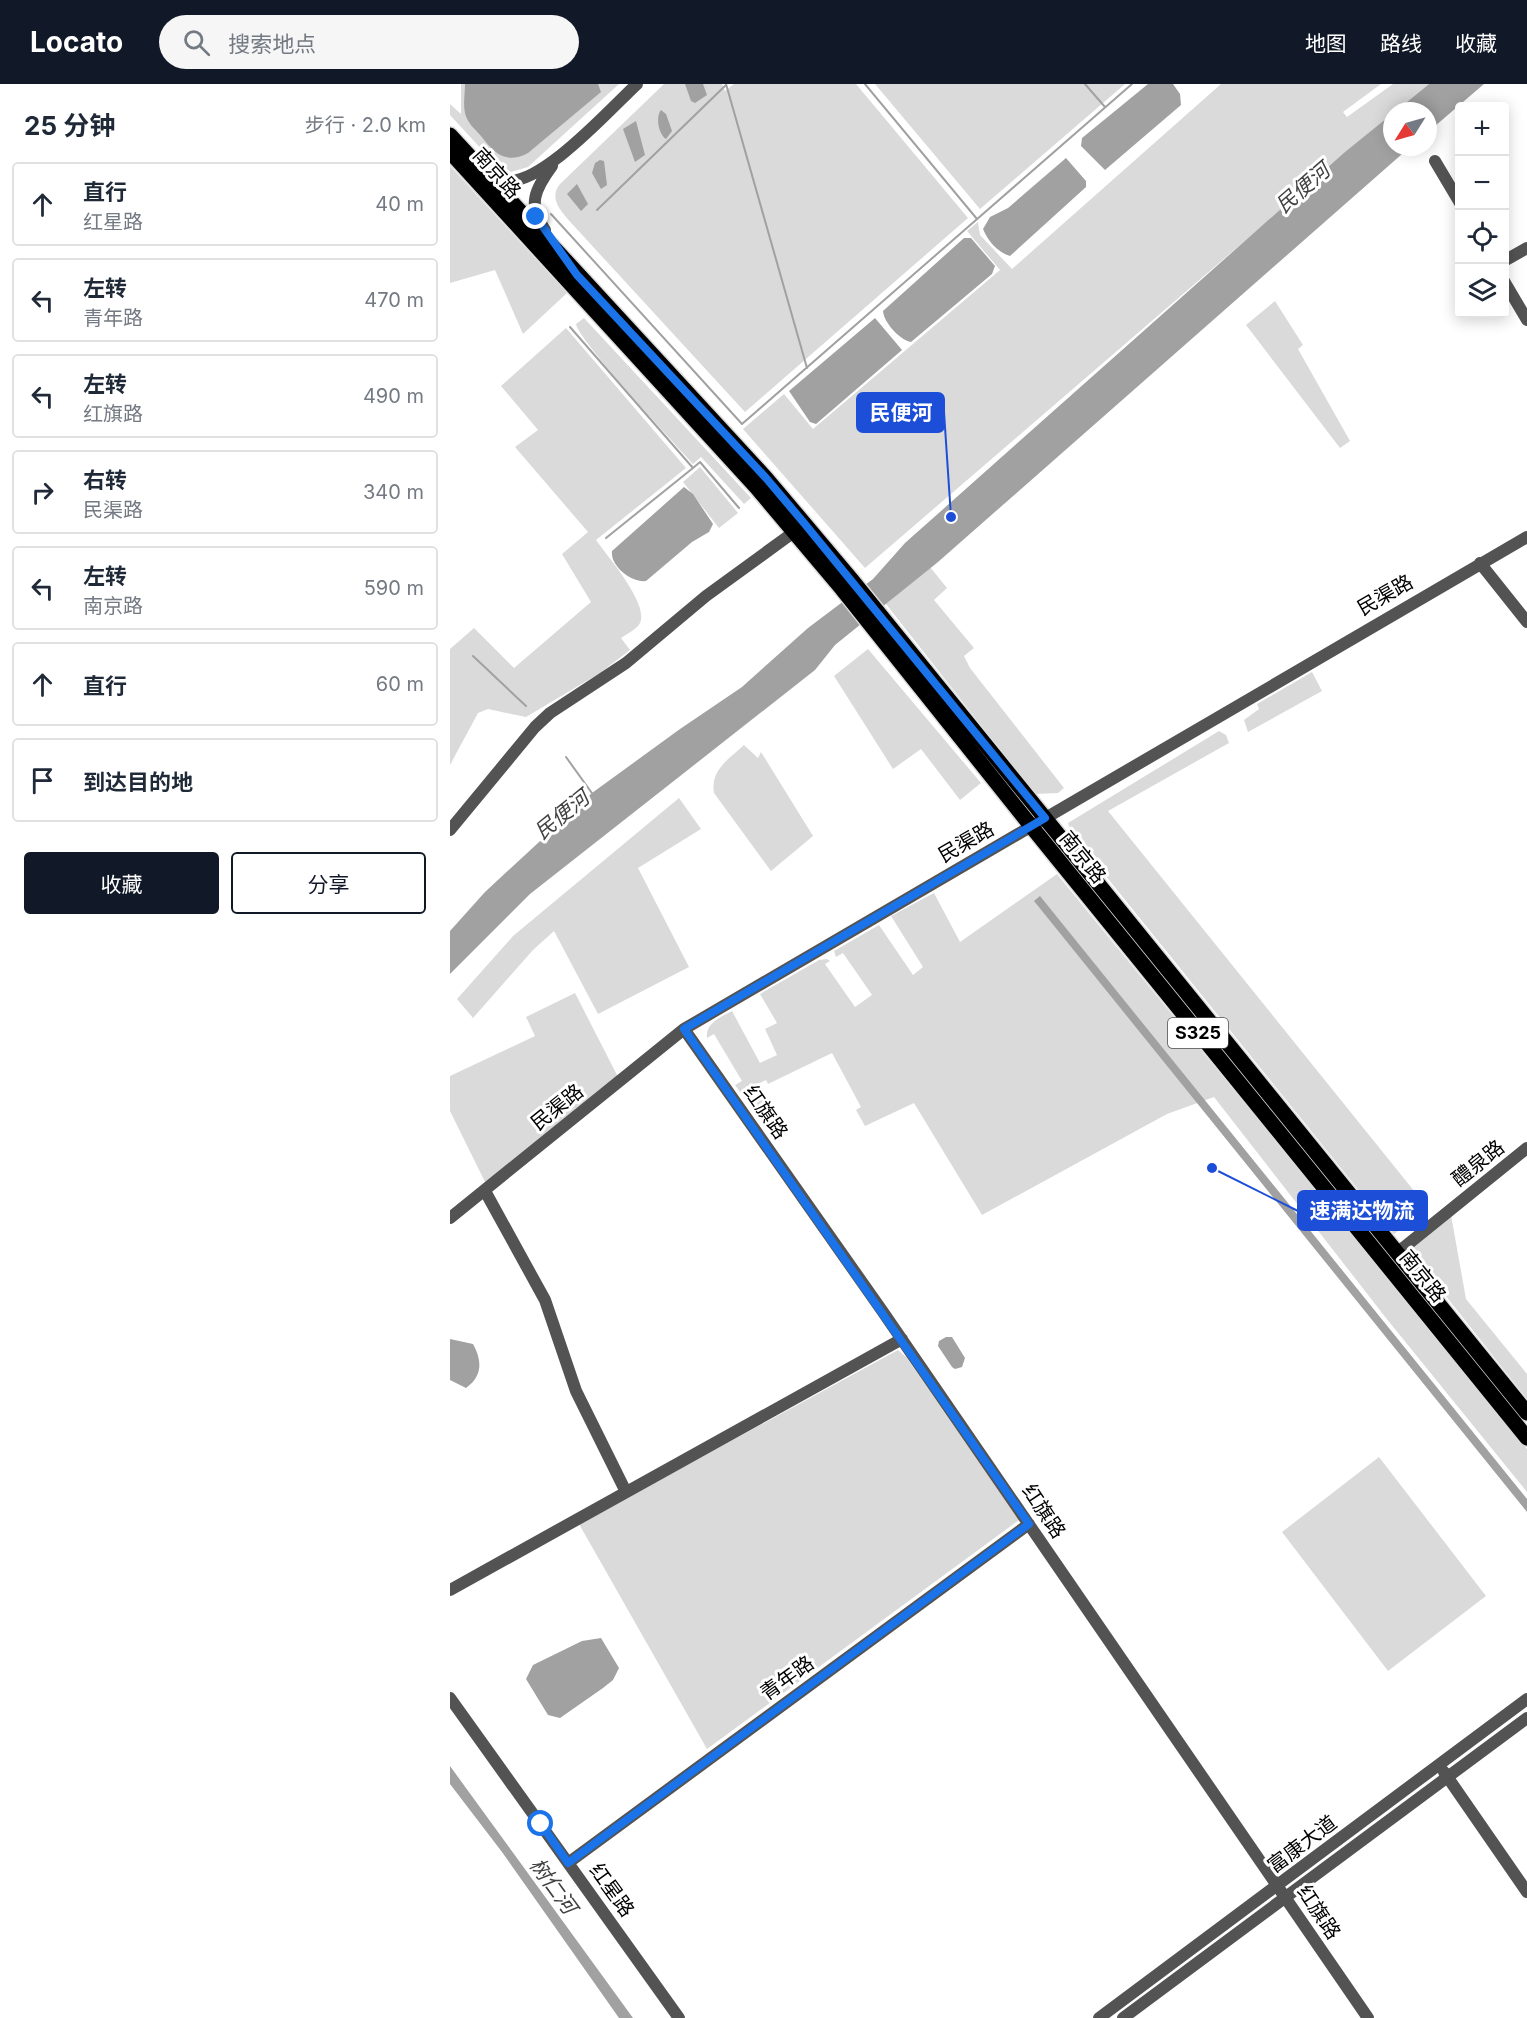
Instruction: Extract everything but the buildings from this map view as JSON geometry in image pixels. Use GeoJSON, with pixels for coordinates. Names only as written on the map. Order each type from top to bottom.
{"type":"FeatureCollection","features":[{"type":"Feature","properties":{"kind":"main road","name":"南京路"},"geometry":{"type":"LineString","coordinates":[[450,135],[766,478],[847,584],[1045,818],[1527,1413]]}},
{"type":"Feature","properties":{"kind":"main road","name":"南京路"},"geometry":{"type":"LineString","coordinates":[[450,152],[756,487],[794,532],[847,584]]}},
{"type":"Feature","properties":{"kind":"main road","name":"南京路"},"geometry":{"type":"LineString","coordinates":[[878,622],[1031,826],[1527,1438]]}},
{"type":"Feature","properties":{"kind":"street"},"geometry":{"type":"LineString","coordinates":[[467,154],[504,180],[525,179],[560,156],[637,84]]}},
{"type":"Feature","properties":{"kind":"street"},"geometry":{"type":"LineString","coordinates":[[560,156],[542,180],[536,193],[536,217],[577,275]]}},
{"type":"Feature","properties":{"kind":"street"},"geometry":{"type":"LineString","coordinates":[[1435,160],[1455,194]]}},
{"type":"Feature","properties":{"kind":"street"},"geometry":{"type":"LineString","coordinates":[[1509,258],[1527,248]]}},
{"type":"Feature","properties":{"kind":"street"},"geometry":{"type":"LineString","coordinates":[[1509,289],[1527,320]]}},
{"type":"Feature","properties":{"kind":"street"},"geometry":{"type":"LineString","coordinates":[[450,830],[535,727],[550,713],[626,663],[706,596],[794,532]]}},
{"type":"Feature","properties":{"kind":"street","name":"民渠路"},"geometry":{"type":"LineString","coordinates":[[450,1218],[684,1029],[1527,537]]}},
{"type":"Feature","properties":{"kind":"street"},"geometry":{"type":"LineString","coordinates":[[1480,564],[1527,622]]}},
{"type":"Feature","properties":{"kind":"street","name":"红旗路"},"geometry":{"type":"LineString","coordinates":[[684,1029],[902,1339],[1368,2018]]}},
{"type":"Feature","properties":{"kind":"street","name":"醴泉路"},"geometry":{"type":"LineString","coordinates":[[1397,1253],[1527,1149]]}},
{"type":"Feature","properties":{"kind":"street"},"geometry":{"type":"LineString","coordinates":[[485,1191],[544,1300],[576,1391],[626,1492]]}},
{"type":"Feature","properties":{"kind":"street"},"geometry":{"type":"LineString","coordinates":[[450,1590],[902,1339]]}},
{"type":"Feature","properties":{"kind":"street","name":"青年路"},"geometry":{"type":"LineString","coordinates":[[568,1863],[1029,1524]]}},
{"type":"Feature","properties":{"kind":"street","name":"红星路"},"geometry":{"type":"LineString","coordinates":[[450,1698],[679,2018]]}},
{"type":"Feature","properties":{"kind":"street","name":"富康大道"},"geometry":{"type":"LineString","coordinates":[[1099,2018],[1527,1700]]}},
{"type":"Feature","properties":{"kind":"street","name":"富康大道"},"geometry":{"type":"LineString","coordinates":[[1123,2018],[1527,1718]]}},
{"type":"Feature","properties":{"kind":"street"},"geometry":{"type":"LineString","coordinates":[[1439,1766],[1527,1892]]}},
{"type":"Feature","properties":{"kind":"shaded area"},"geometry":{"type":"Polygon","coordinates":[[[461,84],[619,84],[528,167],[511,172],[496,165],[450,115],[450,104],[461,114],[461,84]]]}},
{"type":"Feature","properties":{"kind":"shaded area"},"geometry":{"type":"Polygon","coordinates":[[[465,84],[598,84],[601,92],[528,153],[513,158],[496,152],[469,123],[464,110],[465,84]]]}},
{"type":"Feature","properties":{"kind":"shaded area"},"geometry":{"type":"Polygon","coordinates":[[[664,84],[722,84],[725,91],[734,84],[856,84],[968,218],[745,412],[574,226],[556,201],[556,190],[560,184],[664,84]]]}},
{"type":"Feature","properties":{"kind":"shaded area"},"geometry":{"type":"Polygon","coordinates":[[[685,84],[703,84],[707,95],[695,103],[691,101],[685,84]]]}},
{"type":"Feature","properties":{"kind":"shaded area"},"geometry":{"type":"Polygon","coordinates":[[[875,84],[1125,84],[980,209],[875,84]]]}},
{"type":"Feature","properties":{"kind":"shaded area"},"geometry":{"type":"Polygon","coordinates":[[[1148,84],[1173,84],[1180,94],[1181,105],[1105,170],[1081,146],[1082,138],[1148,84]]]}},
{"type":"Feature","properties":{"kind":"shaded area"},"geometry":{"type":"Polygon","coordinates":[[[1221,84],[1381,84],[1343,112],[1347,117],[1393,84],[1429,84],[1407,102],[1383,102],[1383,122],[865,568],[743,429],[784,394],[813,429],[1000,270],[967,231],[978,222],[980,235],[1012,269],[1221,84]]]}},
{"type":"Feature","properties":{"kind":"shaded area"},"geometry":{"type":"Polygon","coordinates":[[[1429,84],[1484,84],[1463,102],[1455,102],[1455,109],[1437,124],[1437,102],[1407,102],[1429,84]]]}},
{"type":"Feature","properties":{"kind":"shaded area"},"geometry":{"type":"Polygon","coordinates":[[[661,110],[666,114],[672,131],[666,139],[661,134],[659,126],[658,117],[661,110]]]}},
{"type":"Feature","properties":{"kind":"shaded area"},"geometry":{"type":"Polygon","coordinates":[[[636,121],[645,155],[635,162],[623,129],[636,121]]]}},
{"type":"Feature","properties":{"kind":"shaded area"},"geometry":{"type":"Polygon","coordinates":[[[1383,121],[1383,156],[1400,156],[938,562],[835,645],[815,670],[530,894],[450,974],[450,931],[485,892],[592,793],[742,687],[808,628],[873,579],[905,543],[1345,152],[1383,121]]]}},
{"type":"Feature","properties":{"kind":"shaded area"},"geometry":{"type":"Polygon","coordinates":[[[1066,158],[1086,181],[1086,187],[1010,256],[1001,252],[990,242],[983,229],[990,217],[1008,208],[1066,158]]]}},
{"type":"Feature","properties":{"kind":"shaded area"},"geometry":{"type":"Polygon","coordinates":[[[600,160],[604,161],[607,185],[601,189],[592,173],[595,163],[600,160]]]}},
{"type":"Feature","properties":{"kind":"shaded area"},"geometry":{"type":"Polygon","coordinates":[[[450,166],[567,293],[523,334],[495,270],[450,283],[450,166]]]}},
{"type":"Feature","properties":{"kind":"shaded area"},"geometry":{"type":"Polygon","coordinates":[[[577,184],[588,204],[581,211],[567,194],[577,184]]]}},
{"type":"Feature","properties":{"kind":"shaded area"},"geometry":{"type":"Polygon","coordinates":[[[964,238],[971,238],[995,266],[992,274],[911,342],[907,341],[889,326],[883,311],[964,238]]]}},
{"type":"Feature","properties":{"kind":"shaded area"},"geometry":{"type":"Polygon","coordinates":[[[1275,301],[1303,345],[1298,349],[1350,441],[1340,448],[1246,325],[1275,301]]]}},
{"type":"Feature","properties":{"kind":"shaded area"},"geometry":{"type":"Polygon","coordinates":[[[584,318],[751,498],[744,504],[701,457],[693,464],[628,392],[581,334],[576,324],[584,318]]]}},
{"type":"Feature","properties":{"kind":"shaded area"},"geometry":{"type":"Polygon","coordinates":[[[875,318],[902,350],[816,424],[810,422],[789,391],[875,318]]]}},
{"type":"Feature","properties":{"kind":"shaded area"},"geometry":{"type":"Polygon","coordinates":[[[566,328],[686,468],[596,540],[626,581],[639,604],[640,623],[621,638],[630,650],[600,673],[526,717],[488,709],[478,713],[450,765],[450,649],[474,628],[514,668],[591,602],[562,554],[588,532],[515,447],[538,430],[501,386],[566,328]]]}},
{"type":"Feature","properties":{"kind":"shaded area"},"geometry":{"type":"Polygon","coordinates":[[[700,467],[738,513],[719,528],[683,482],[700,467]]]}},
{"type":"Feature","properties":{"kind":"shaded area"},"geometry":{"type":"Polygon","coordinates":[[[684,487],[693,494],[713,524],[709,532],[692,542],[646,581],[634,579],[618,568],[612,557],[612,551],[684,487]]]}},
{"type":"Feature","properties":{"kind":"shaded area"},"geometry":{"type":"Polygon","coordinates":[[[930,567],[947,588],[934,600],[974,648],[964,656],[970,668],[1064,788],[1058,793],[1035,794],[886,604],[930,567]]]}},
{"type":"Feature","properties":{"kind":"shaded area"},"geometry":{"type":"Polygon","coordinates":[[[868,649],[981,783],[960,800],[921,749],[893,769],[834,676],[868,649]]]}},
{"type":"Feature","properties":{"kind":"shaded area"},"geometry":{"type":"Polygon","coordinates":[[[1312,672],[1322,691],[1248,732],[1244,720],[1259,709],[1257,704],[1312,672]]]}},
{"type":"Feature","properties":{"kind":"shaded area"},"geometry":{"type":"Polygon","coordinates":[[[1219,731],[1226,735],[1229,743],[1108,811],[1427,1207],[1394,1234],[1072,834],[1068,823],[1219,731]]]}},
{"type":"Feature","properties":{"kind":"shaded area"},"geometry":{"type":"Polygon","coordinates":[[[744,745],[758,758],[761,752],[813,836],[771,871],[714,793],[718,771],[744,745]]]}},
{"type":"Feature","properties":{"kind":"shaded area"},"geometry":{"type":"Polygon","coordinates":[[[679,798],[701,829],[638,868],[689,967],[598,1014],[554,931],[533,950],[473,1018],[457,999],[513,936],[679,798]]]}},
{"type":"Feature","properties":{"kind":"shaded area"},"geometry":{"type":"Polygon","coordinates":[[[1057,874],[1527,1449],[1527,1492],[1386,1318],[1214,1097],[1167,1114],[982,1215],[914,1103],[865,1126],[856,1110],[861,1107],[832,1053],[768,1084],[766,1080],[760,1083],[775,1113],[760,1120],[735,1085],[742,1081],[714,1034],[707,1038],[711,1024],[732,1011],[760,1063],[777,1055],[765,1029],[777,1023],[760,994],[819,960],[827,959],[830,961],[825,964],[855,1007],[872,995],[843,953],[836,957],[834,951],[879,925],[913,975],[923,967],[891,916],[934,893],[960,942],[1057,874]]]}},
{"type":"Feature","properties":{"kind":"shaded area"},"geometry":{"type":"Polygon","coordinates":[[[1040,896],[1527,1499],[1527,1512],[1034,901],[1040,896]]]}},
{"type":"Feature","properties":{"kind":"shaded area"},"geometry":{"type":"Polygon","coordinates":[[[575,993],[618,1077],[486,1184],[450,1111],[450,1076],[535,1036],[526,1017],[575,993]]]}},
{"type":"Feature","properties":{"kind":"shaded area"},"geometry":{"type":"Polygon","coordinates":[[[1451,1215],[1466,1299],[1527,1374],[1527,1399],[1412,1253],[1410,1248],[1451,1215]]]}},
{"type":"Feature","properties":{"kind":"shaded area"},"geometry":{"type":"Polygon","coordinates":[[[952,1337],[965,1358],[962,1367],[955,1369],[952,1367],[938,1346],[939,1341],[952,1337]]]}},
{"type":"Feature","properties":{"kind":"shaded area"},"geometry":{"type":"Polygon","coordinates":[[[450,1339],[473,1344],[478,1356],[478,1373],[466,1388],[450,1380],[450,1339]]]}},
{"type":"Feature","properties":{"kind":"shaded area"},"geometry":{"type":"Polygon","coordinates":[[[898,1350],[906,1357],[1019,1520],[707,1749],[579,1524],[898,1350]]]}},
{"type":"Feature","properties":{"kind":"shaded area"},"geometry":{"type":"Polygon","coordinates":[[[1379,1457],[1486,1596],[1388,1671],[1282,1532],[1379,1457]]]}},
{"type":"Feature","properties":{"kind":"shaded area"},"geometry":{"type":"Polygon","coordinates":[[[601,1638],[619,1668],[613,1680],[560,1718],[548,1715],[526,1679],[533,1665],[582,1641],[601,1638]]]}},
{"type":"Feature","properties":{"kind":"shaded area"},"geometry":{"type":"Polygon","coordinates":[[[450,1766],[633,2018],[619,2018],[502,1852],[450,1784],[450,1766]]]}},
{"type":"Feature","properties":{"kind":"waterway"},"geometry":{"type":"LineString","coordinates":[[726,84],[807,368]]}},
{"type":"Feature","properties":{"kind":"waterway"},"geometry":{"type":"LineString","coordinates":[[865,84],[977,219]]}},
{"type":"Feature","properties":{"kind":"waterway"},"geometry":{"type":"LineString","coordinates":[[1085,84],[1105,107]]}},
{"type":"Feature","properties":{"kind":"waterway"},"geometry":{"type":"LineString","coordinates":[[551,214],[742,424],[1132,84]]}},
{"type":"Feature","properties":{"kind":"waterway"},"geometry":{"type":"LineString","coordinates":[[597,210],[726,85]]}},
{"type":"Feature","properties":{"kind":"waterway"},"geometry":{"type":"LineString","coordinates":[[570,327],[693,468],[700,462],[739,508]]}},
{"type":"Feature","properties":{"kind":"waterway"},"geometry":{"type":"LineString","coordinates":[[606,538],[693,468]]}},
{"type":"Feature","properties":{"kind":"waterway"},"geometry":{"type":"LineString","coordinates":[[473,656],[526,706]]}},
{"type":"Feature","properties":{"kind":"waterway"},"geometry":{"type":"LineString","coordinates":[[566,757],[594,796]]}},
{"type":"Feature","properties":{"kind":"place","name":"民便河"},"geometry":{"type":"Point","coordinates":[951,517]}},
{"type":"Feature","properties":{"kind":"place","name":"速满达物流"},"geometry":{"type":"Point","coordinates":[1212,1168]}},
{"type":"Feature","properties":{"kind":"route"},"geometry":{"type":"LineString","coordinates":[[536,217],[577,275],[766,478],[884,618],[1045,818],[684,1029],[1029,1524],[568,1863],[541,1824]]}},
{"type":"Feature","properties":{"kind":"water label","name":"树仁河"},"geometry":{"type":"Point","coordinates":[553,1886]}}]}
